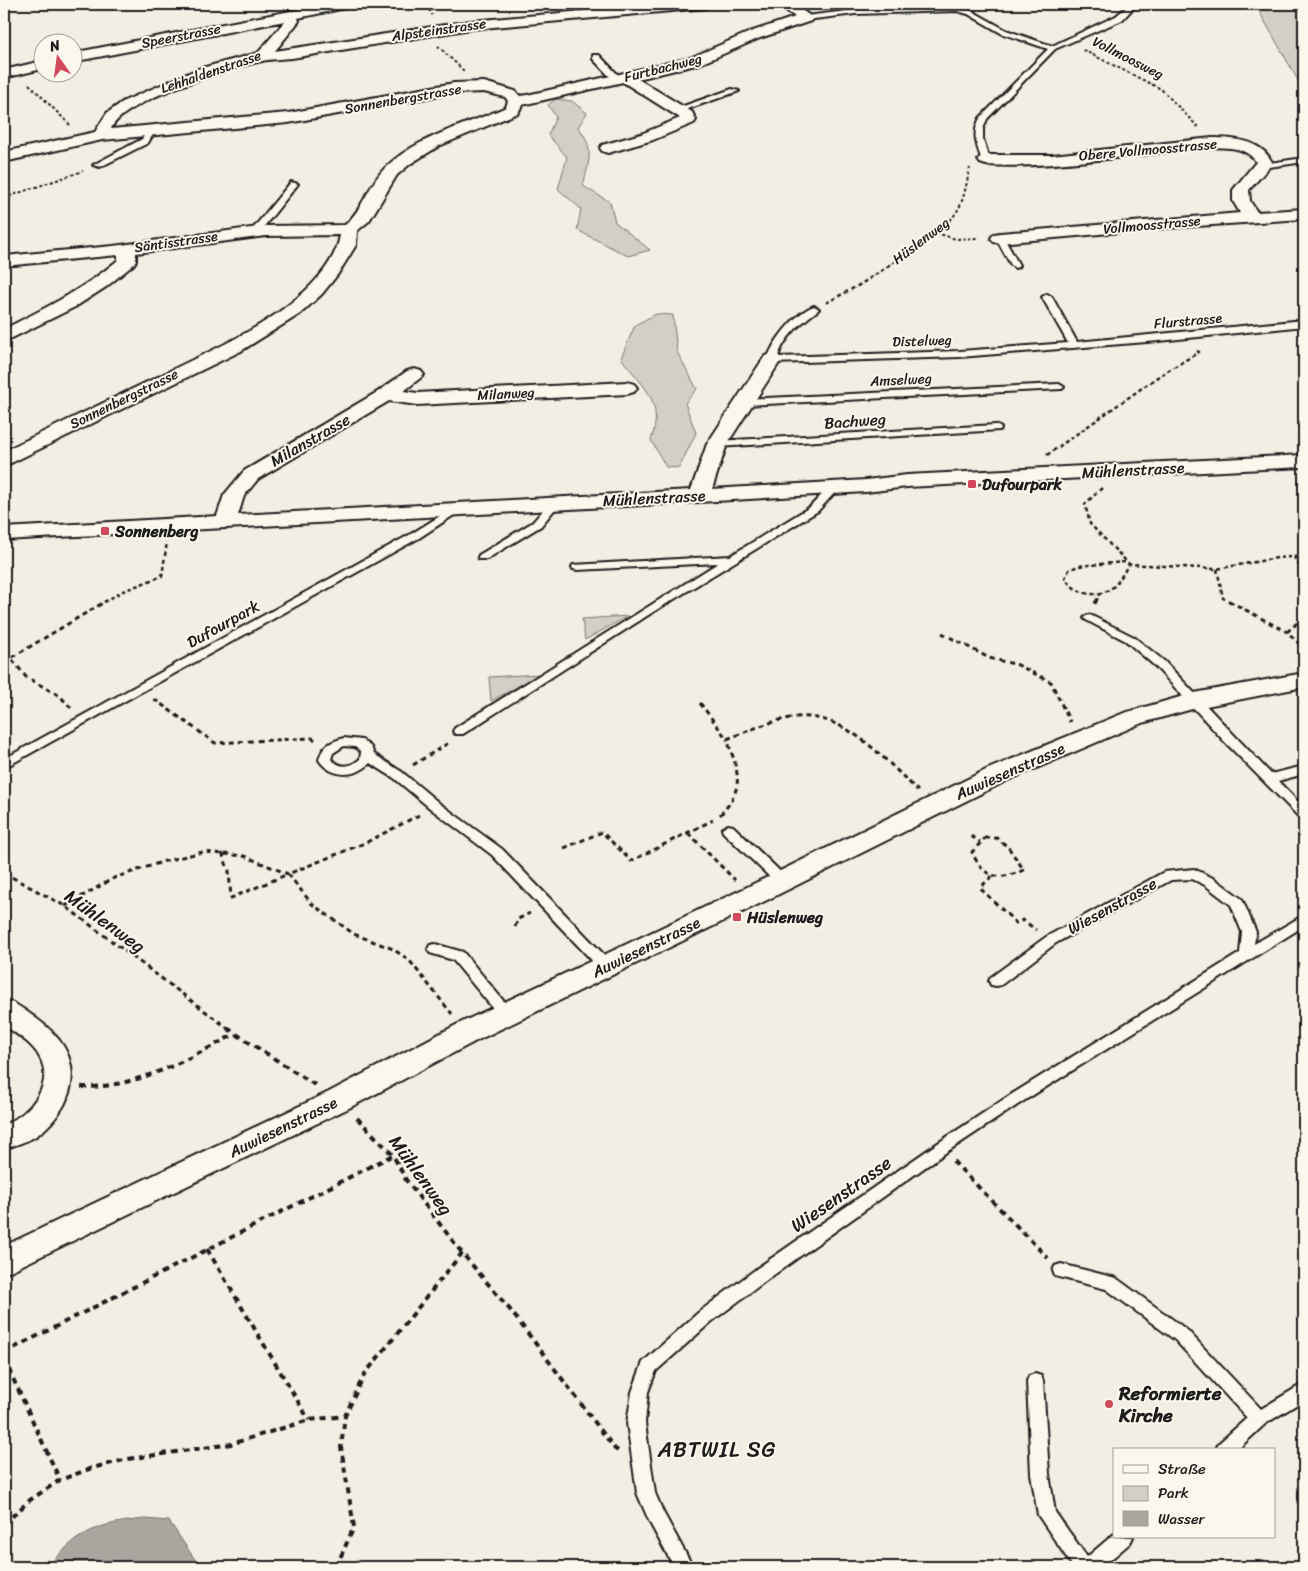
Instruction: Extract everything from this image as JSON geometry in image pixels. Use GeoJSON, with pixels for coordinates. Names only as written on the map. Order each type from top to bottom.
{"type":"FeatureCollection","features":[{"type":"Feature","properties":{"kind":"street"},"geometry":{"type":"LineString","coordinates":[[290,16],[345,4]]}},
{"type":"Feature","properties":{"kind":"street","name":"Alpsteinstrasse"},"geometry":{"type":"LineString","coordinates":[[263,56],[298,53],[500,22],[705,4]]}},
{"type":"Feature","properties":{"kind":"street"},"geometry":{"type":"LineString","coordinates":[[784,4],[806,18]]}},
{"type":"Feature","properties":{"kind":"street","name":"Lehhaldenstrasse"},"geometry":{"type":"LineString","coordinates":[[102,135],[104,127],[112,116],[129,104],[203,72],[263,56],[289,26],[292,20],[290,16]]}},
{"type":"Feature","properties":{"kind":"street","name":"Speerstrasse"},"geometry":{"type":"LineString","coordinates":[[82,56],[290,16]]}},
{"type":"Feature","properties":{"kind":"street","name":"Furtbachweg"},"geometry":{"type":"LineString","coordinates":[[516,101],[695,61],[755,35],[806,18]]}},
{"type":"Feature","properties":{"kind":"street"},"geometry":{"type":"LineString","coordinates":[[4,74],[32,67]]}},
{"type":"Feature","properties":{"kind":"street"},"geometry":{"type":"LineString","coordinates":[[608,148],[647,137],[684,122],[688,117],[679,109],[622,78]]}},
{"type":"Feature","properties":{"kind":"street","name":"Sonnenbergstrasse"},"geometry":{"type":"LineString","coordinates":[[4,157],[102,135],[288,118],[454,88],[484,87],[510,94],[516,101],[513,110],[434,142],[404,161],[390,173],[382,183],[362,219],[349,230],[347,245],[332,270],[316,290],[287,315],[234,347],[4,459]]}},
{"type":"Feature","properties":{"kind":"street","name":"Obere Vollmoosstrasse"},"geometry":{"type":"LineString","coordinates":[[986,160],[1009,162],[1040,160],[1230,143],[1256,150],[1263,158],[1262,166]]}},
{"type":"Feature","properties":{"kind":"street"},"geometry":{"type":"LineString","coordinates":[[1252,217],[1239,197],[1242,187],[1262,166]]}},
{"type":"Feature","properties":{"kind":"street","name":"Vollmoosstrasse"},"geometry":{"type":"LineString","coordinates":[[1000,238],[1304,214]]}},
{"type":"Feature","properties":{"kind":"street","name":"Säntisstrasse"},"geometry":{"type":"LineString","coordinates":[[4,261],[128,249],[255,232],[318,229],[349,230]]}},
{"type":"Feature","properties":{"kind":"street"},"geometry":{"type":"LineString","coordinates":[[4,336],[66,304],[112,276],[127,261],[128,249]]}},
{"type":"Feature","properties":{"kind":"street"},"geometry":{"type":"LineString","coordinates":[[699,496],[717,444],[772,360]]}},
{"type":"Feature","properties":{"kind":"street","name":"Milanstrasse"},"geometry":{"type":"LineString","coordinates":[[226,521],[234,495],[251,475],[386,395],[414,375]]}},
{"type":"Feature","properties":{"kind":"street","name":"Milanweg"},"geometry":{"type":"LineString","coordinates":[[386,395],[417,399],[627,388]]}},
{"type":"Feature","properties":{"kind":"street","name":"Mühlenstrasse"},"geometry":{"type":"LineString","coordinates":[[4,534],[699,496],[834,488],[906,481],[1304,461]]}},
{"type":"Feature","properties":{"kind":"street","name":"Auwiesenstrasse"},"geometry":{"type":"LineString","coordinates":[[4,1261],[339,1100],[506,1014],[607,967],[997,775],[1133,718],[1194,701],[1304,680]]}},
{"type":"Feature","properties":{"kind":"street"},"geometry":{"type":"LineString","coordinates":[[4,1010],[41,1039],[54,1056],[58,1070],[58,1086],[48,1107],[28,1126],[4,1137]]}},
{"type":"Feature","properties":{"kind":"lane"},"geometry":{"type":"LineString","coordinates":[[4,5],[10,4]]}},
{"type":"Feature","properties":{"kind":"lane"},"geometry":{"type":"LineString","coordinates":[[986,160],[978,136],[978,127],[989,112],[1052,48],[1119,18],[1134,4]]}},
{"type":"Feature","properties":{"kind":"lane","name":"Furtbachweg"},"geometry":{"type":"LineString","coordinates":[[806,18],[864,12],[961,9],[973,13],[988,25],[1052,48]]}},
{"type":"Feature","properties":{"kind":"lane"},"geometry":{"type":"LineString","coordinates":[[596,57],[622,78]]}},
{"type":"Feature","properties":{"kind":"lane"},"geometry":{"type":"LineString","coordinates":[[679,109],[735,91]]}},
{"type":"Feature","properties":{"kind":"lane"},"geometry":{"type":"LineString","coordinates":[[97,165],[145,140],[151,131]]}},
{"type":"Feature","properties":{"kind":"lane"},"geometry":{"type":"LineString","coordinates":[[1262,166],[1304,160]]}},
{"type":"Feature","properties":{"kind":"lane"},"geometry":{"type":"LineString","coordinates":[[255,232],[294,184]]}},
{"type":"Feature","properties":{"kind":"lane"},"geometry":{"type":"LineString","coordinates":[[1000,238],[1015,264]]}},
{"type":"Feature","properties":{"kind":"lane"},"geometry":{"type":"LineString","coordinates":[[1047,297],[1074,345]]}},
{"type":"Feature","properties":{"kind":"lane"},"geometry":{"type":"LineString","coordinates":[[772,360],[774,350],[796,323],[814,309]]}},
{"type":"Feature","properties":{"kind":"lane","name":"Flurstrasse"},"geometry":{"type":"LineString","coordinates":[[1074,345],[1304,323]]}},
{"type":"Feature","properties":{"kind":"lane","name":"Distelweg"},"geometry":{"type":"LineString","coordinates":[[772,360],[960,354],[1074,345]]}},
{"type":"Feature","properties":{"kind":"lane","name":"Amselweg"},"geometry":{"type":"LineString","coordinates":[[744,402],[1059,387]]}},
{"type":"Feature","properties":{"kind":"lane","name":"Bachweg"},"geometry":{"type":"LineString","coordinates":[[717,444],[996,428]]}},
{"type":"Feature","properties":{"kind":"lane"},"geometry":{"type":"LineString","coordinates":[[459,731],[814,509],[834,488]]}},
{"type":"Feature","properties":{"kind":"lane"},"geometry":{"type":"LineString","coordinates":[[483,557],[537,524],[554,504]]}},
{"type":"Feature","properties":{"kind":"lane","name":"Dufourpark"},"geometry":{"type":"LineString","coordinates":[[4,764],[416,536],[456,509]]}},
{"type":"Feature","properties":{"kind":"lane"},"geometry":{"type":"LineString","coordinates":[[577,568],[733,559]]}},
{"type":"Feature","properties":{"kind":"lane"},"geometry":{"type":"LineString","coordinates":[[1090,618],[1130,639],[1160,664],[1304,816]]}},
{"type":"Feature","properties":{"kind":"lane"},"geometry":{"type":"LineString","coordinates":[[344,742],[358,743],[367,750],[368,756],[357,767],[337,769],[327,764],[325,760],[327,751],[331,747],[344,742]]}},
{"type":"Feature","properties":{"kind":"lane"},"geometry":{"type":"LineString","coordinates":[[368,756],[398,775],[435,806],[497,852],[607,967]]}},
{"type":"Feature","properties":{"kind":"lane"},"geometry":{"type":"LineString","coordinates":[[1268,779],[1304,770]]}},
{"type":"Feature","properties":{"kind":"lane"},"geometry":{"type":"LineString","coordinates":[[728,829],[782,881]]}},
{"type":"Feature","properties":{"kind":"lane","name":"Wiesenstrasse"},"geometry":{"type":"LineString","coordinates":[[996,981],[1050,940],[1169,875],[1194,874],[1210,882],[1237,902],[1249,932],[1246,957]]}},
{"type":"Feature","properties":{"kind":"lane","name":"Wiesenstrasse"},"geometry":{"type":"LineString","coordinates":[[684,1567],[656,1517],[646,1493],[636,1423],[640,1392],[649,1367],[705,1316],[940,1149],[1017,1098],[1304,920]]}},
{"type":"Feature","properties":{"kind":"lane"},"geometry":{"type":"LineString","coordinates":[[435,949],[458,956],[506,1014]]}},
{"type":"Feature","properties":{"kind":"lane"},"geometry":{"type":"LineString","coordinates":[[1061,1271],[1110,1283],[1181,1335],[1259,1419]]}},
{"type":"Feature","properties":{"kind":"lane"},"geometry":{"type":"LineString","coordinates":[[1035,1381],[1040,1474],[1046,1515],[1083,1567]]}},
{"type":"Feature","properties":{"kind":"lane"},"geometry":{"type":"LineString","coordinates":[[1226,1448],[1259,1419],[1304,1391]]}},
{"type":"Feature","properties":{"kind":"lane"},"geometry":{"type":"LineString","coordinates":[[1089,1567],[1123,1538]]}},
{"type":"Feature","properties":{"kind":"path"},"geometry":{"type":"LineString","coordinates":[[426,32],[451,60],[466,72]]}},
{"type":"Feature","properties":{"kind":"path","name":"Vollmoosweg"},"geometry":{"type":"LineString","coordinates":[[1067,42],[1161,89],[1217,143]]}},
{"type":"Feature","properties":{"kind":"path"},"geometry":{"type":"LineString","coordinates":[[24,80],[71,126]]}},
{"type":"Feature","properties":{"kind":"path","name":"Hüslenweg"},"geometry":{"type":"LineString","coordinates":[[814,309],[845,294],[936,233],[952,219],[959,207],[965,192],[971,163],[986,160]]}},
{"type":"Feature","properties":{"kind":"path"},"geometry":{"type":"LineString","coordinates":[[4,198],[97,165]]}},
{"type":"Feature","properties":{"kind":"path"},"geometry":{"type":"LineString","coordinates":[[936,233],[964,240],[988,236],[1000,238]]}},
{"type":"Feature","properties":{"kind":"path"},"geometry":{"type":"LineString","coordinates":[[1044,457],[1160,376],[1199,352]]}},
{"type":"Feature","properties":{"kind":"path"},"geometry":{"type":"LineString","coordinates":[[1105,484],[1100,492],[1085,504],[1087,514],[1090,524],[1128,563]]}},
{"type":"Feature","properties":{"kind":"path"},"geometry":{"type":"LineString","coordinates":[[82,720],[60,696],[26,677],[11,658],[123,591],[162,576],[169,524]]}},
{"type":"Feature","properties":{"kind":"path"},"geometry":{"type":"LineString","coordinates":[[1128,563],[1113,587],[1100,593],[1088,594],[1077,591],[1069,586],[1065,578],[1069,570],[1078,566],[1128,563],[1217,569],[1277,558],[1304,556]]}},
{"type":"Feature","properties":{"kind":"path"},"geometry":{"type":"LineString","coordinates":[[1294,557],[1304,573]]}},
{"type":"Feature","properties":{"kind":"path"},"geometry":{"type":"LineString","coordinates":[[1217,569],[1223,598],[1287,632],[1304,648]]}},
{"type":"Feature","properties":{"kind":"path"},"geometry":{"type":"LineString","coordinates":[[1287,632],[1304,617]]}},
{"type":"Feature","properties":{"kind":"path"},"geometry":{"type":"LineString","coordinates":[[942,633],[989,658],[1018,665],[1051,682],[1073,727]]}},
{"type":"Feature","properties":{"kind":"path"},"geometry":{"type":"LineString","coordinates":[[139,688],[215,743],[312,738],[331,747]]}},
{"type":"Feature","properties":{"kind":"path"},"geometry":{"type":"LineString","coordinates":[[564,848],[602,832],[631,861],[717,818],[736,798],[739,788],[738,771],[727,739],[700,703]]}},
{"type":"Feature","properties":{"kind":"path"},"geometry":{"type":"LineString","coordinates":[[727,739],[776,721],[810,717],[826,720],[842,726],[857,737],[924,796]]}},
{"type":"Feature","properties":{"kind":"path"},"geometry":{"type":"LineString","coordinates":[[398,775],[458,736],[459,731]]}},
{"type":"Feature","properties":{"kind":"path"},"geometry":{"type":"LineString","coordinates":[[222,853],[229,870],[231,898],[366,842],[435,806]]}},
{"type":"Feature","properties":{"kind":"path"},"geometry":{"type":"LineString","coordinates":[[688,832],[741,886]]}},
{"type":"Feature","properties":{"kind":"path"},"geometry":{"type":"LineString","coordinates":[[971,836],[980,842]]}},
{"type":"Feature","properties":{"kind":"path"},"geometry":{"type":"LineString","coordinates":[[985,838],[997,838],[1008,848],[1024,870],[1007,877],[992,876],[978,865],[972,852],[985,838]]}},
{"type":"Feature","properties":{"kind":"path"},"geometry":{"type":"LineString","coordinates":[[65,906],[114,878],[144,868],[203,852],[244,856],[288,874],[312,904],[354,934],[393,949],[409,960],[454,1015]]}},
{"type":"Feature","properties":{"kind":"path","name":"Mühlenweg"},"geometry":{"type":"LineString","coordinates":[[4,873],[65,906],[235,1034],[339,1100],[393,1155],[406,1180],[462,1253],[511,1311],[615,1449],[641,1463]]}},
{"type":"Feature","properties":{"kind":"path"},"geometry":{"type":"LineString","coordinates":[[992,876],[980,888],[1016,923],[1023,920],[1050,940]]}},
{"type":"Feature","properties":{"kind":"path"},"geometry":{"type":"LineString","coordinates":[[58,1086],[106,1087],[132,1082],[196,1056],[235,1034]]}},
{"type":"Feature","properties":{"kind":"path"},"geometry":{"type":"LineString","coordinates":[[940,1149],[1061,1271]]}},
{"type":"Feature","properties":{"kind":"path"},"geometry":{"type":"LineString","coordinates":[[4,1353],[393,1155]]}},
{"type":"Feature","properties":{"kind":"path"},"geometry":{"type":"LineString","coordinates":[[207,1249],[309,1420]]}},
{"type":"Feature","properties":{"kind":"path"},"geometry":{"type":"LineString","coordinates":[[336,1567],[354,1527],[341,1447],[345,1416],[364,1376],[462,1253]]}},
{"type":"Feature","properties":{"kind":"path"},"geometry":{"type":"LineString","coordinates":[[4,1359],[60,1480]]}},
{"type":"Feature","properties":{"kind":"path"},"geometry":{"type":"LineString","coordinates":[[4,1524],[30,1500],[60,1480],[92,1468],[128,1458],[231,1444],[309,1420],[345,1416]]}},
{"type":"Feature","properties":{"kind":"green space"},"geometry":{"type":"Polygon","coordinates":[[[1255,4],[1304,4],[1304,91],[1255,4]]]}},
{"type":"Feature","properties":{"kind":"green space"},"geometry":{"type":"Polygon","coordinates":[[[556,99],[572,101],[587,113],[578,127],[589,148],[589,162],[583,186],[610,202],[615,222],[650,250],[628,256],[577,230],[581,209],[558,189],[567,157],[548,135],[556,117],[548,105],[556,99]]]}},
{"type":"Feature","properties":{"kind":"green space"},"geometry":{"type":"Polygon","coordinates":[[[656,314],[673,315],[677,352],[697,389],[685,403],[696,433],[679,468],[666,467],[651,440],[655,426],[655,415],[650,395],[621,358],[635,325],[656,314]]]}},
{"type":"Feature","properties":{"kind":"green space"},"geometry":{"type":"Polygon","coordinates":[[[628,616],[585,640],[582,619],[628,616]]]}},
{"type":"Feature","properties":{"kind":"green space"},"geometry":{"type":"Polygon","coordinates":[[[540,674],[491,701],[489,677],[540,674]]]}},
{"type":"Feature","properties":{"kind":"water"},"geometry":{"type":"Polygon","coordinates":[[[145,1519],[169,1521],[200,1567],[47,1567],[70,1545],[90,1531],[114,1523],[145,1519]]]}},
{"type":"Feature","properties":{"kind":"place","name":"Dufourpark"},"geometry":{"type":"Point","coordinates":[972,484]}},
{"type":"Feature","properties":{"kind":"place","name":"Sonnenberg"},"geometry":{"type":"Point","coordinates":[105,531]}},
{"type":"Feature","properties":{"kind":"place","name":"Hüslenweg"},"geometry":{"type":"Point","coordinates":[737,917]}},
{"type":"Feature","properties":{"kind":"place","name":"Reformierte Kirche"},"geometry":{"type":"Point","coordinates":[1109,1404]}},
{"type":"Feature","properties":{"kind":"district","name":"ABTWIL SG"},"geometry":{"type":"Point","coordinates":[717,1449]}}]}
